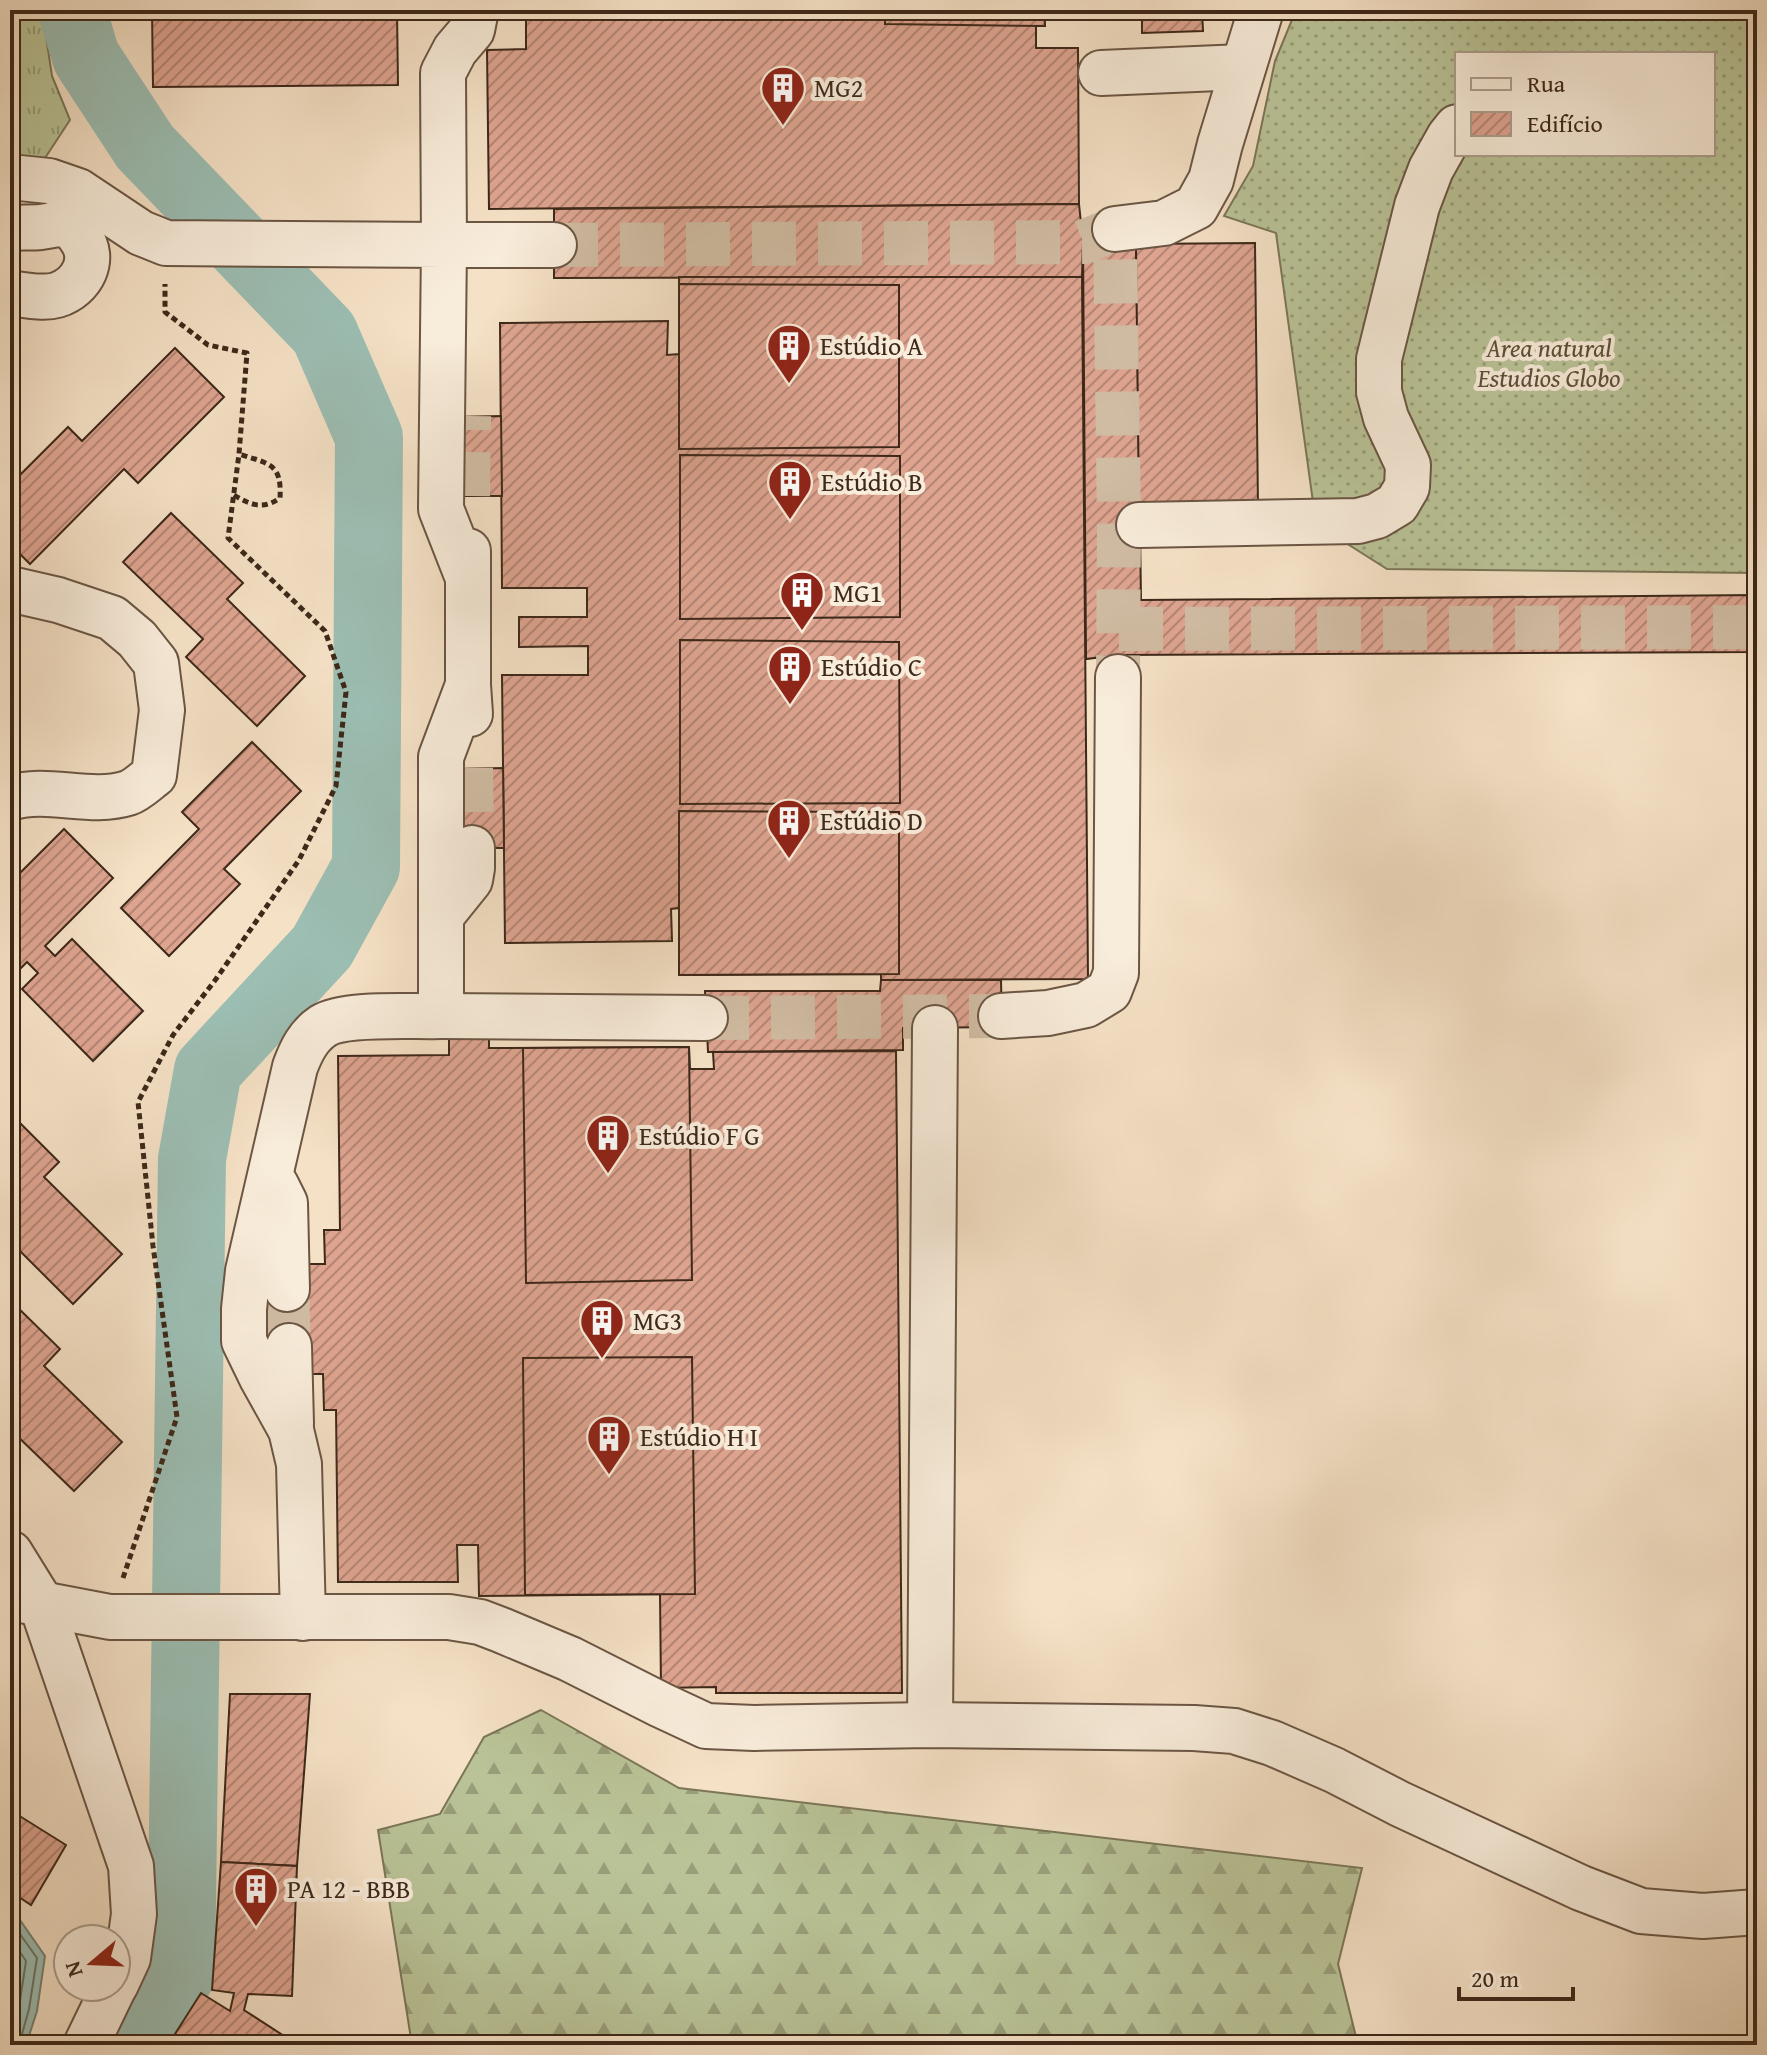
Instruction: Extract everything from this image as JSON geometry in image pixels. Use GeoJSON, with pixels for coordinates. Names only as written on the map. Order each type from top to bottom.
{"type":"FeatureCollection","features":[{"type":"Feature","properties":{"kind":"street"},"geometry":{"type":"LineString","coordinates":[[1115,229],[1164,223],[1196,207],[1211,180],[1261,10]]}},
{"type":"Feature","properties":{"kind":"street"},"geometry":{"type":"LineString","coordinates":[[468,578],[441,509],[443,73],[455,50],[472,30],[476,12]]}},
{"type":"Feature","properties":{"kind":"street"},"geometry":{"type":"LineString","coordinates":[[1101,73],[1243,67]]}},
{"type":"Feature","properties":{"kind":"street"},"geometry":{"type":"LineString","coordinates":[[1139,525],[1358,521],[1377,516],[1397,504],[1407,487],[1408,465],[1386,418],[1379,392],[1379,359],[1417,206],[1431,169],[1455,130]]}},
{"type":"Feature","properties":{"kind":"street"},"geometry":{"type":"LineString","coordinates":[[10,177],[49,181],[78,191],[90,220],[85,244],[89,257],[79,282],[54,296],[14,294]]}},
{"type":"Feature","properties":{"kind":"street"},"geometry":{"type":"LineString","coordinates":[[10,228],[65,225],[90,220],[180,243],[554,245]]}},
{"type":"Feature","properties":{"kind":"street"},"geometry":{"type":"LineString","coordinates":[[442,357],[458,378],[469,416]]}},
{"type":"Feature","properties":{"kind":"street"},"geometry":{"type":"LineString","coordinates":[[468,496],[471,768]]}},
{"type":"Feature","properties":{"kind":"street"},"geometry":{"type":"LineString","coordinates":[[10,589],[58,600],[112,618],[137,639],[156,663],[162,710],[154,775],[130,792],[107,797],[24,793],[10,798]]}},
{"type":"Feature","properties":{"kind":"street"},"geometry":{"type":"LineString","coordinates":[[1001,1016],[1048,1013],[1086,1005],[1109,991],[1116,973],[1118,677]]}},
{"type":"Feature","properties":{"kind":"street"},"geometry":{"type":"LineString","coordinates":[[441,1016],[441,757],[468,685]]}},
{"type":"Feature","properties":{"kind":"street"},"geometry":{"type":"LineString","coordinates":[[441,916],[470,880],[472,848]]}},
{"type":"Feature","properties":{"kind":"street"},"geometry":{"type":"LineString","coordinates":[[291,1430],[244,1341],[244,1309],[248,1271],[295,1067],[305,1044],[324,1025],[354,1017],[705,1018]]}},
{"type":"Feature","properties":{"kind":"street"},"geometry":{"type":"LineString","coordinates":[[930,1725],[935,1028]]}},
{"type":"Feature","properties":{"kind":"street"},"geometry":{"type":"LineString","coordinates":[[270,1174],[285,1203],[287,1289]]}},
{"type":"Feature","properties":{"kind":"street"},"geometry":{"type":"LineString","coordinates":[[289,1346],[291,1430],[299,1464],[303,1618]]}},
{"type":"Feature","properties":{"kind":"street"},"geometry":{"type":"LineString","coordinates":[[10,1553],[131,1866],[132,1929]]}},
{"type":"Feature","properties":{"kind":"street"},"geometry":{"type":"LineString","coordinates":[[26,1601],[130,1616],[449,1617],[480,1622],[570,1659],[706,1726],[930,1725],[1234,1731],[1272,1743],[1322,1765],[1581,1888],[1641,1911],[1703,1916],[1757,1912]]}},
{"type":"Feature","properties":{"kind":"street"},"geometry":{"type":"LineString","coordinates":[[86,2045],[106,2003]]}},
{"type":"Feature","properties":{"kind":"path"},"geometry":{"type":"LineString","coordinates":[[130,1616],[177,1417],[153,1246],[138,1102],[173,1035],[299,860],[336,786],[346,692],[325,631],[228,538],[247,353],[208,345],[165,312],[180,243]]}},
{"type":"Feature","properties":{"kind":"path"},"geometry":{"type":"LineString","coordinates":[[234,495],[254,504],[267,505],[280,498],[280,475],[274,467],[239,454]]}},
{"type":"Feature","properties":{"kind":"green space"},"geometry":{"type":"Polygon","coordinates":[[[10,10],[42,10],[52,76],[70,120],[24,190],[10,190],[10,10]]]}},
{"type":"Feature","properties":{"kind":"green space","name":"Area natural Estudios Globo"},"geometry":{"type":"Polygon","coordinates":[[[1296,10],[1757,10],[1757,573],[1387,569],[1316,524],[1276,233],[1224,216],[1253,166],[1275,61],[1296,10]]]}},
{"type":"Feature","properties":{"kind":"green space"},"geometry":{"type":"Polygon","coordinates":[[[541,1710],[679,1788],[1362,1868],[1338,1964],[1358,2045],[412,2045],[378,1830],[440,1814],[484,1737],[541,1710]]]}},
{"type":"Feature","properties":{"kind":"water"},"geometry":{"type":"Polygon","coordinates":[[[10,1910],[45,1956],[37,2011],[26,2045],[10,2045],[10,1910]]]}},
{"type":"Feature","properties":{"kind":"building"},"geometry":{"type":"Polygon","coordinates":[[[152,10],[397,10],[398,85],[153,87],[152,10]]]}},
{"type":"Feature","properties":{"kind":"building"},"geometry":{"type":"Polygon","coordinates":[[[526,10],[684,10],[684,28],[526,28],[526,10]]]}},
{"type":"Feature","properties":{"kind":"building","name":"MG2"},"geometry":{"type":"Polygon","coordinates":[[[526,10],[1044,10],[1045,26],[1036,26],[1036,48],[1078,48],[1079,204],[489,209],[487,50],[526,49],[526,10]]]}},
{"type":"Feature","properties":{"kind":"building"},"geometry":{"type":"Polygon","coordinates":[[[885,10],[1044,10],[1045,26],[885,24],[885,10]]]}},
{"type":"Feature","properties":{"kind":"building"},"geometry":{"type":"Polygon","coordinates":[[[1142,10],[1202,10],[1203,31],[1142,33],[1142,10]]]}},
{"type":"Feature","properties":{"kind":"building"},"geometry":{"type":"Polygon","coordinates":[[[1079,204],[1083,242],[1082,277],[554,278],[554,209],[1079,204]]]}},
{"type":"Feature","properties":{"kind":"building"},"geometry":{"type":"Polygon","coordinates":[[[1083,242],[1136,244],[1141,600],[1757,595],[1757,652],[1118,655],[1086,659],[1083,242]]]}},
{"type":"Feature","properties":{"kind":"building"},"geometry":{"type":"Polygon","coordinates":[[[1255,243],[1258,507],[1139,508],[1136,244],[1255,243]]]}},
{"type":"Feature","properties":{"kind":"building","name":"MG1"},"geometry":{"type":"Polygon","coordinates":[[[679,277],[1082,277],[1088,979],[881,980],[881,974],[679,975],[679,908],[671,909],[672,941],[505,943],[502,675],[588,675],[588,646],[519,647],[519,617],[587,617],[587,588],[502,588],[500,323],[668,321],[667,355],[679,354],[679,277]]]}},
{"type":"Feature","properties":{"kind":"building","name":"Estúdio A"},"geometry":{"type":"Polygon","coordinates":[[[679,284],[899,285],[899,447],[679,449],[679,284]]]}},
{"type":"Feature","properties":{"kind":"building"},"geometry":{"type":"Polygon","coordinates":[[[175,348],[224,397],[138,483],[124,469],[30,564],[10,544],[10,485],[68,427],[82,441],[175,348]]]}},
{"type":"Feature","properties":{"kind":"building"},"geometry":{"type":"Polygon","coordinates":[[[501,416],[502,496],[454,496],[453,417],[501,416]]]}},
{"type":"Feature","properties":{"kind":"building","name":"Estúdio B"},"geometry":{"type":"Polygon","coordinates":[[[680,455],[900,456],[900,617],[680,619],[680,455]]]}},
{"type":"Feature","properties":{"kind":"building"},"geometry":{"type":"Polygon","coordinates":[[[171,513],[243,583],[227,599],[305,676],[257,726],[186,657],[203,639],[123,562],[171,513]]]}},
{"type":"Feature","properties":{"kind":"building","name":"Estúdio C"},"geometry":{"type":"Polygon","coordinates":[[[680,640],[899,642],[900,803],[680,804],[680,640]]]}},
{"type":"Feature","properties":{"kind":"building"},"geometry":{"type":"Polygon","coordinates":[[[252,742],[301,791],[224,869],[240,884],[169,956],[121,908],[199,829],[182,812],[252,742]]]}},
{"type":"Feature","properties":{"kind":"building"},"geometry":{"type":"Polygon","coordinates":[[[503,768],[504,848],[456,848],[454,769],[503,768]]]}},
{"type":"Feature","properties":{"kind":"building","name":"Estúdio D"},"geometry":{"type":"Polygon","coordinates":[[[679,811],[899,812],[899,974],[679,975],[679,811]]]}},
{"type":"Feature","properties":{"kind":"building"},"geometry":{"type":"Polygon","coordinates":[[[64,829],[113,878],[45,946],[55,956],[72,939],[143,1011],[93,1061],[22,989],[38,973],[27,962],[10,979],[10,883],[64,829]]]}},
{"type":"Feature","properties":{"kind":"building"},"geometry":{"type":"Polygon","coordinates":[[[881,980],[1001,980],[1002,1027],[903,1028],[903,1050],[708,1052],[705,991],[880,991],[881,980]]]}},
{"type":"Feature","properties":{"kind":"building","name":"MG3"},"geometry":{"type":"Polygon","coordinates":[[[449,1038],[489,1038],[489,1048],[689,1047],[690,1069],[714,1069],[713,1052],[896,1051],[902,1693],[716,1693],[716,1687],[661,1688],[660,1594],[479,1596],[478,1545],[457,1545],[458,1582],[338,1582],[336,1410],[324,1410],[323,1374],[305,1374],[304,1264],[325,1264],[324,1230],[340,1230],[338,1056],[449,1055],[449,1038]]]}},
{"type":"Feature","properties":{"kind":"building","name":"Estúdio F G"},"geometry":{"type":"Polygon","coordinates":[[[689,1047],[692,1280],[526,1283],[523,1048],[689,1047]]]}},
{"type":"Feature","properties":{"kind":"building"},"geometry":{"type":"Polygon","coordinates":[[[10,1113],[59,1162],[44,1177],[122,1254],[73,1304],[10,1241],[10,1227],[20,1218],[10,1208],[10,1113]]]}},
{"type":"Feature","properties":{"kind":"building"},"geometry":{"type":"Polygon","coordinates":[[[304,1288],[305,1346],[272,1347],[272,1289],[304,1288]]]}},
{"type":"Feature","properties":{"kind":"building"},"geometry":{"type":"Polygon","coordinates":[[[10,1300],[60,1349],[44,1366],[122,1442],[74,1491],[10,1429],[10,1416],[20,1405],[10,1395],[10,1300]]]}},
{"type":"Feature","properties":{"kind":"building","name":"Estúdio H I"},"geometry":{"type":"Polygon","coordinates":[[[692,1357],[695,1594],[525,1595],[523,1358],[692,1357]]]}},
{"type":"Feature","properties":{"kind":"building"},"geometry":{"type":"Polygon","coordinates":[[[230,1694],[310,1694],[297,1866],[221,1862],[230,1694]]]}},
{"type":"Feature","properties":{"kind":"building"},"geometry":{"type":"Polygon","coordinates":[[[10,1810],[66,1845],[31,1905],[10,1891],[10,1810]]]}},
{"type":"Feature","properties":{"kind":"building","name":"PA 12 - BBB"},"geometry":{"type":"Polygon","coordinates":[[[221,1862],[297,1866],[292,1996],[248,1994],[244,2010],[298,2045],[168,2045],[201,1993],[230,2011],[234,1993],[212,1990],[221,1862]]]}},
{"type":"Feature","properties":{"kind":"waterway"},"geometry":{"type":"LineString","coordinates":[[72,10],[86,57],[145,147],[324,333],[369,437],[366,867],[322,947],[208,1070],[192,1159],[181,1975],[132,2045]]}},
{"type":"Feature","properties":{"kind":"tunnel"},"geometry":{"type":"LineString","coordinates":[[554,245],[1083,242],[1115,229],[1118,677]]}},
{"type":"Feature","properties":{"kind":"tunnel"},"geometry":{"type":"LineString","coordinates":[[468,496],[469,416]]}},
{"type":"Feature","properties":{"kind":"tunnel"},"geometry":{"type":"LineString","coordinates":[[1119,629],[1757,627]]}},
{"type":"Feature","properties":{"kind":"tunnel"},"geometry":{"type":"LineString","coordinates":[[471,768],[472,848]]}},
{"type":"Feature","properties":{"kind":"tunnel"},"geometry":{"type":"LineString","coordinates":[[705,1018],[1001,1016]]}},
{"type":"Feature","properties":{"kind":"tunnel"},"geometry":{"type":"LineString","coordinates":[[287,1289],[289,1346]]}},
{"type":"Feature","properties":{"kind":"place","name":"MG2"},"geometry":{"type":"Point","coordinates":[783,127]}},
{"type":"Feature","properties":{"kind":"place","name":"Estúdio A"},"geometry":{"type":"Point","coordinates":[789,385]}},
{"type":"Feature","properties":{"kind":"place","name":"Estúdio B"},"geometry":{"type":"Point","coordinates":[790,521]}},
{"type":"Feature","properties":{"kind":"place","name":"MG1"},"geometry":{"type":"Point","coordinates":[802,632]}},
{"type":"Feature","properties":{"kind":"place","name":"Estúdio C"},"geometry":{"type":"Point","coordinates":[790,706]}},
{"type":"Feature","properties":{"kind":"place","name":"Estúdio D"},"geometry":{"type":"Point","coordinates":[789,860]}},
{"type":"Feature","properties":{"kind":"place","name":"Estúdio F G"},"geometry":{"type":"Point","coordinates":[608,1175]}},
{"type":"Feature","properties":{"kind":"place","name":"MG3"},"geometry":{"type":"Point","coordinates":[602,1360]}},
{"type":"Feature","properties":{"kind":"place","name":"Estúdio H I"},"geometry":{"type":"Point","coordinates":[609,1476]}},
{"type":"Feature","properties":{"kind":"place","name":"PA 12 - BBB"},"geometry":{"type":"Point","coordinates":[256,1928]}}]}
